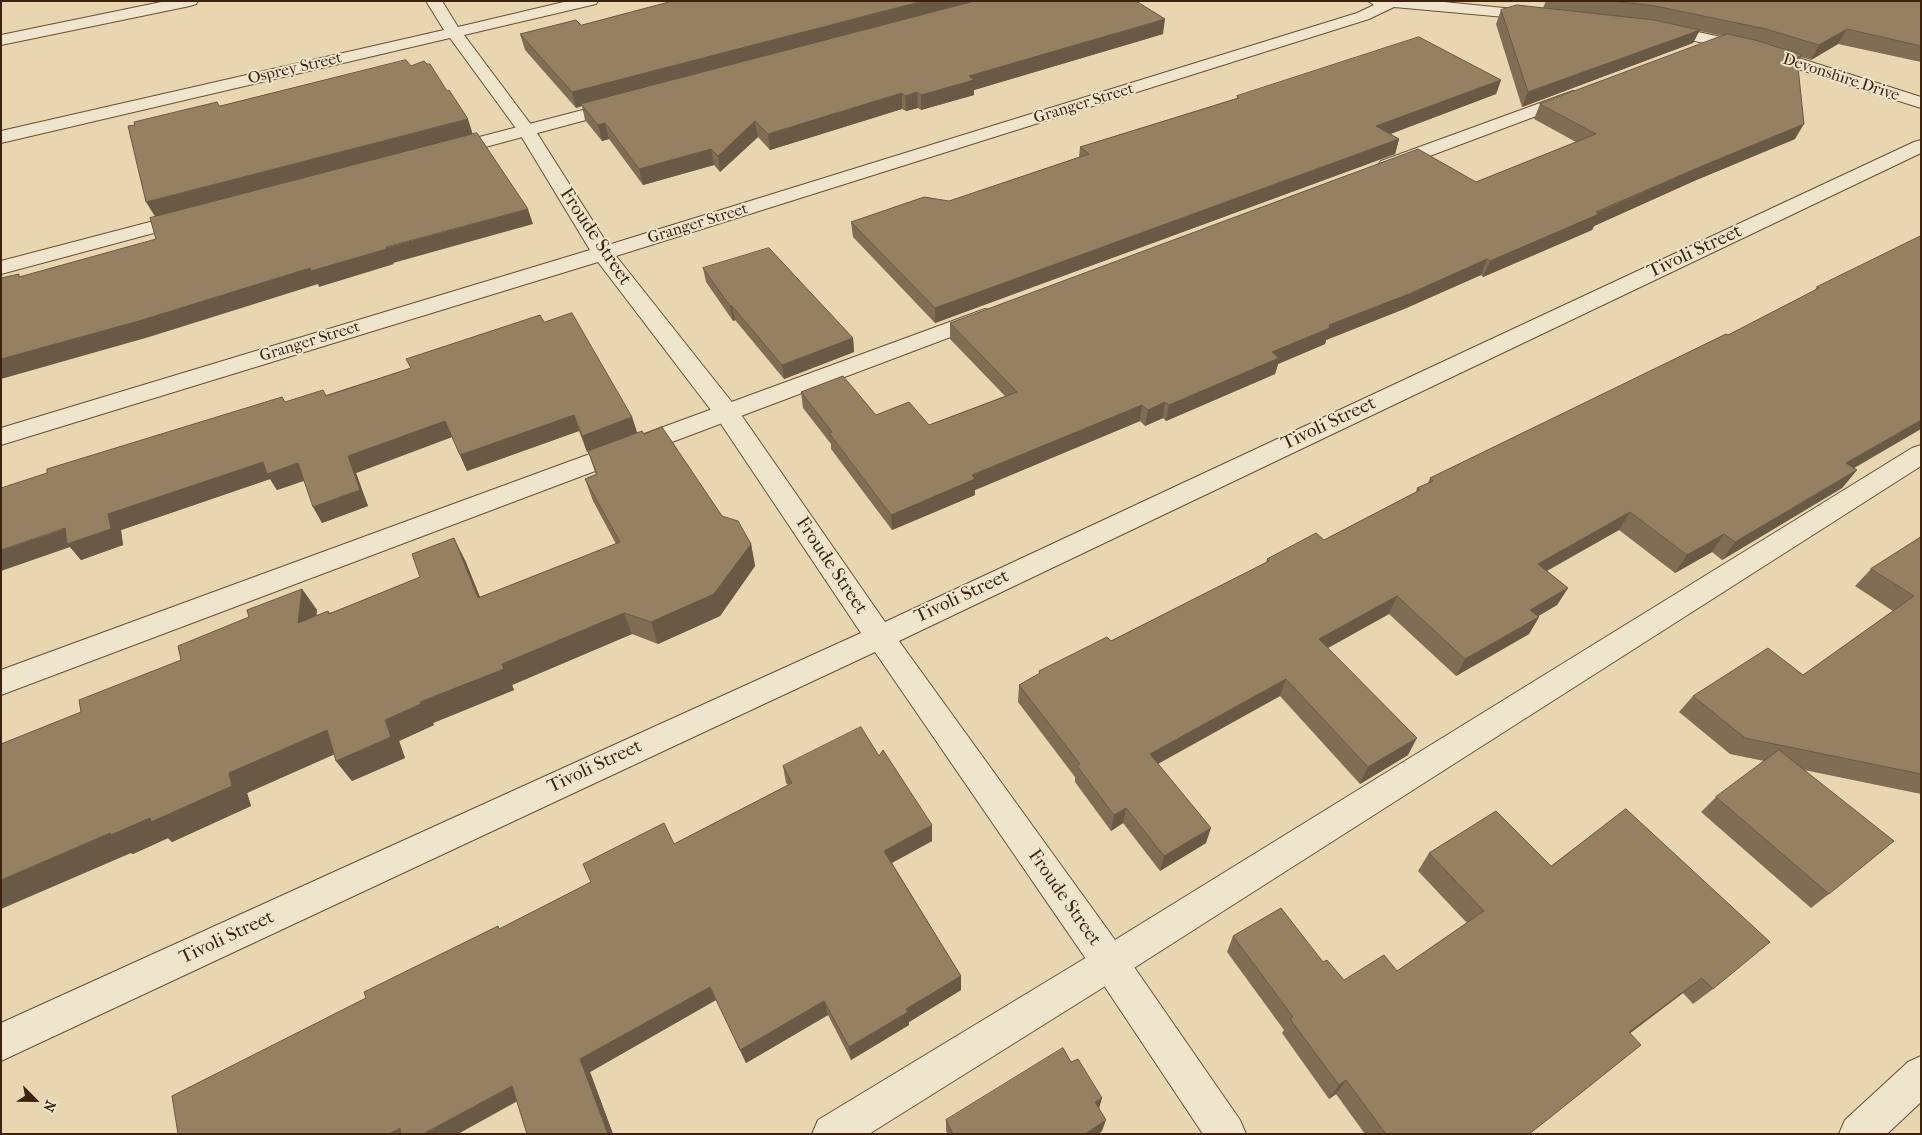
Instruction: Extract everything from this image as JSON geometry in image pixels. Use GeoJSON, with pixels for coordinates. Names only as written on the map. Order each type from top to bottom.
{"type":"FeatureCollection","features":[{"type":"Feature","properties":{"kind":"street"},"geometry":{"type":"LineString","coordinates":[[1,40],[190,1]]}},
{"type":"Feature","properties":{"kind":"street","name":"Froude Street"},"geometry":{"type":"LineString","coordinates":[[434,1],[454,33],[526,130],[602,254],[726,412],[880,637],[1110,962],[1226,1134]]}},
{"type":"Feature","properties":{"kind":"street","name":"Osprey Street"},"geometry":{"type":"LineString","coordinates":[[1,137],[590,1]]}},
{"type":"Feature","properties":{"kind":"street"},"geometry":{"type":"LineString","coordinates":[[1383,2],[1479,8],[1554,17]]}},
{"type":"Feature","properties":{"kind":"street","name":"Granger Street"},"geometry":{"type":"LineString","coordinates":[[1,437],[602,254],[1363,16],[1383,2]]}},
{"type":"Feature","properties":{"kind":"street","name":"Devonshire Drive"},"geometry":{"type":"LineString","coordinates":[[1648,27],[1752,49],[1921,103]]}},
{"type":"Feature","properties":{"kind":"street"},"geometry":{"type":"LineString","coordinates":[[1683,55],[1719,41]]}},
{"type":"Feature","properties":{"kind":"street"},"geometry":{"type":"LineString","coordinates":[[1370,172],[1592,89]]}},
{"type":"Feature","properties":{"kind":"street"},"geometry":{"type":"LineString","coordinates":[[430,156],[642,99]]}},
{"type":"Feature","properties":{"kind":"street","name":"Tivoli Street"},"geometry":{"type":"LineString","coordinates":[[1,1042],[880,637],[1921,146]]}},
{"type":"Feature","properties":{"kind":"street"},"geometry":{"type":"LineString","coordinates":[[1,268],[207,214]]}},
{"type":"Feature","properties":{"kind":"street"},"geometry":{"type":"LineString","coordinates":[[1,683],[1006,308]]}},
{"type":"Feature","properties":{"kind":"street"},"geometry":{"type":"LineString","coordinates":[[832,1134],[1921,454]]}},
{"type":"Feature","properties":{"kind":"street"},"geometry":{"type":"LineString","coordinates":[[1859,1134],[1921,1075]]}},
{"type":"Feature","properties":{"kind":"building"},"geometry":{"type":"Polygon","coordinates":[[[673,1],[923,1],[572,92],[520,34],[576,20],[581,25],[673,1]]]}},
{"type":"Feature","properties":{"kind":"building"},"geometry":{"type":"Polygon","coordinates":[[[975,1],[1136,1],[1165,19],[969,76],[974,80],[921,95],[917,92],[905,96],[902,93],[768,134],[755,121],[718,156],[711,149],[639,169],[605,123],[598,125],[581,104],[975,1]]]}},
{"type":"Feature","properties":{"kind":"building"},"geometry":{"type":"Polygon","coordinates":[[[1614,1],[1921,1],[1921,46],[1847,29],[1819,45],[1766,29],[1655,6],[1614,1]]]}},
{"type":"Feature","properties":{"kind":"building"},"geometry":{"type":"Polygon","coordinates":[[[1517,5],[1654,20],[1700,30],[1528,92],[1501,10],[1517,5]]]}},
{"type":"Feature","properties":{"kind":"building"},"geometry":{"type":"Polygon","coordinates":[[[1727,34],[1755,40],[1802,55],[1797,58],[1804,124],[1596,212],[1599,214],[1490,261],[1487,259],[1409,294],[1329,325],[1330,328],[1272,352],[1279,358],[1169,405],[1165,402],[1148,410],[1142,405],[972,475],[975,479],[891,515],[829,433],[832,432],[801,392],[843,376],[876,415],[909,402],[929,425],[1017,392],[950,323],[1418,149],[1476,182],[1596,134],[1540,104],[1727,34]]]}},
{"type":"Feature","properties":{"kind":"building"},"geometry":{"type":"Polygon","coordinates":[[[1419,37],[1501,80],[1376,126],[1399,139],[935,308],[851,222],[924,197],[949,201],[1089,154],[1080,147],[1239,98],[1237,96],[1419,37]]]}},
{"type":"Feature","properties":{"kind":"building"},"geometry":{"type":"Polygon","coordinates":[[[406,60],[411,66],[424,61],[430,64],[468,119],[146,202],[128,126],[135,125],[134,122],[217,102],[219,106],[406,60]]]}},
{"type":"Feature","properties":{"kind":"building"},"geometry":{"type":"Polygon","coordinates":[[[477,133],[528,209],[386,247],[387,249],[311,271],[310,268],[139,321],[1,359],[1,278],[19,274],[19,277],[156,239],[150,218],[477,133]]]}},
{"type":"Feature","properties":{"kind":"building"},"geometry":{"type":"Polygon","coordinates":[[[1921,236],[1921,420],[1846,463],[1857,470],[1735,542],[1724,534],[1687,555],[1630,512],[1538,564],[1568,588],[1530,610],[1539,617],[1465,659],[1397,596],[1319,639],[1417,738],[1368,767],[1286,679],[1150,754],[1211,828],[1164,856],[1126,808],[1114,815],[1077,766],[1080,764],[1019,685],[1040,673],[1039,671],[1107,637],[1111,641],[1269,561],[1267,559],[1316,533],[1324,540],[1420,490],[1417,488],[1433,481],[1430,478],[1726,334],[1728,335],[1819,288],[1817,287],[1921,236]]]}},
{"type":"Feature","properties":{"kind":"building"},"geometry":{"type":"Polygon","coordinates":[[[769,248],[853,338],[782,365],[732,306],[730,306],[703,268],[769,248]]]}},
{"type":"Feature","properties":{"kind":"building"},"geometry":{"type":"Polygon","coordinates":[[[572,313],[632,417],[582,436],[574,415],[460,455],[445,421],[348,456],[360,490],[313,507],[298,463],[267,474],[263,462],[108,514],[111,529],[67,544],[65,528],[1,550],[1,488],[47,473],[47,469],[282,397],[285,402],[323,390],[326,396],[411,368],[406,359],[540,315],[544,322],[572,313]]]}},
{"type":"Feature","properties":{"kind":"building"},"geometry":{"type":"Polygon","coordinates":[[[662,427],[722,516],[738,521],[751,544],[714,594],[651,622],[624,613],[502,664],[504,669],[420,702],[421,704],[385,720],[391,737],[336,761],[327,730],[229,773],[232,786],[151,822],[150,818],[111,835],[110,833],[1,880],[1,744],[81,712],[79,700],[181,660],[178,646],[249,617],[247,610],[302,589],[298,623],[328,611],[329,614],[420,577],[412,554],[454,538],[478,598],[620,542],[585,479],[597,474],[588,451],[642,431],[644,434],[662,427]]]}},
{"type":"Feature","properties":{"kind":"building"},"geometry":{"type":"Polygon","coordinates":[[[1921,537],[1921,774],[1745,738],[1693,696],[1768,648],[1803,675],[1914,596],[1871,569],[1921,537]]]}},
{"type":"Feature","properties":{"kind":"building"},"geometry":{"type":"Polygon","coordinates":[[[861,727],[879,756],[883,750],[932,825],[884,851],[961,976],[906,1009],[908,1012],[849,1047],[824,1001],[740,1050],[710,987],[580,1059],[608,1134],[527,1134],[512,1086],[423,1134],[401,1134],[400,1128],[389,1134],[178,1134],[172,1096],[366,998],[364,992],[498,926],[499,929],[591,882],[583,864],[664,823],[674,844],[792,783],[783,766],[861,727]]]}},
{"type":"Feature","properties":{"kind":"building"},"geometry":{"type":"Polygon","coordinates":[[[1779,750],[1894,841],[1829,894],[1716,797],[1779,750]]]}},
{"type":"Feature","properties":{"kind":"building"},"geometry":{"type":"Polygon","coordinates":[[[1626,809],[1770,942],[1713,989],[1702,978],[1629,1032],[1641,1045],[1529,1134],[1386,1134],[1346,1080],[1339,1085],[1290,1019],[1293,1017],[1233,936],[1281,908],[1323,962],[1327,960],[1344,980],[1384,955],[1397,971],[1484,911],[1429,853],[1496,811],[1551,866],[1626,809]]]}},
{"type":"Feature","properties":{"kind":"building"},"geometry":{"type":"Polygon","coordinates":[[[1063,1048],[1071,1062],[1078,1059],[1102,1098],[1095,1102],[1106,1120],[1085,1134],[953,1134],[946,1120],[1063,1048]]]}}]}
